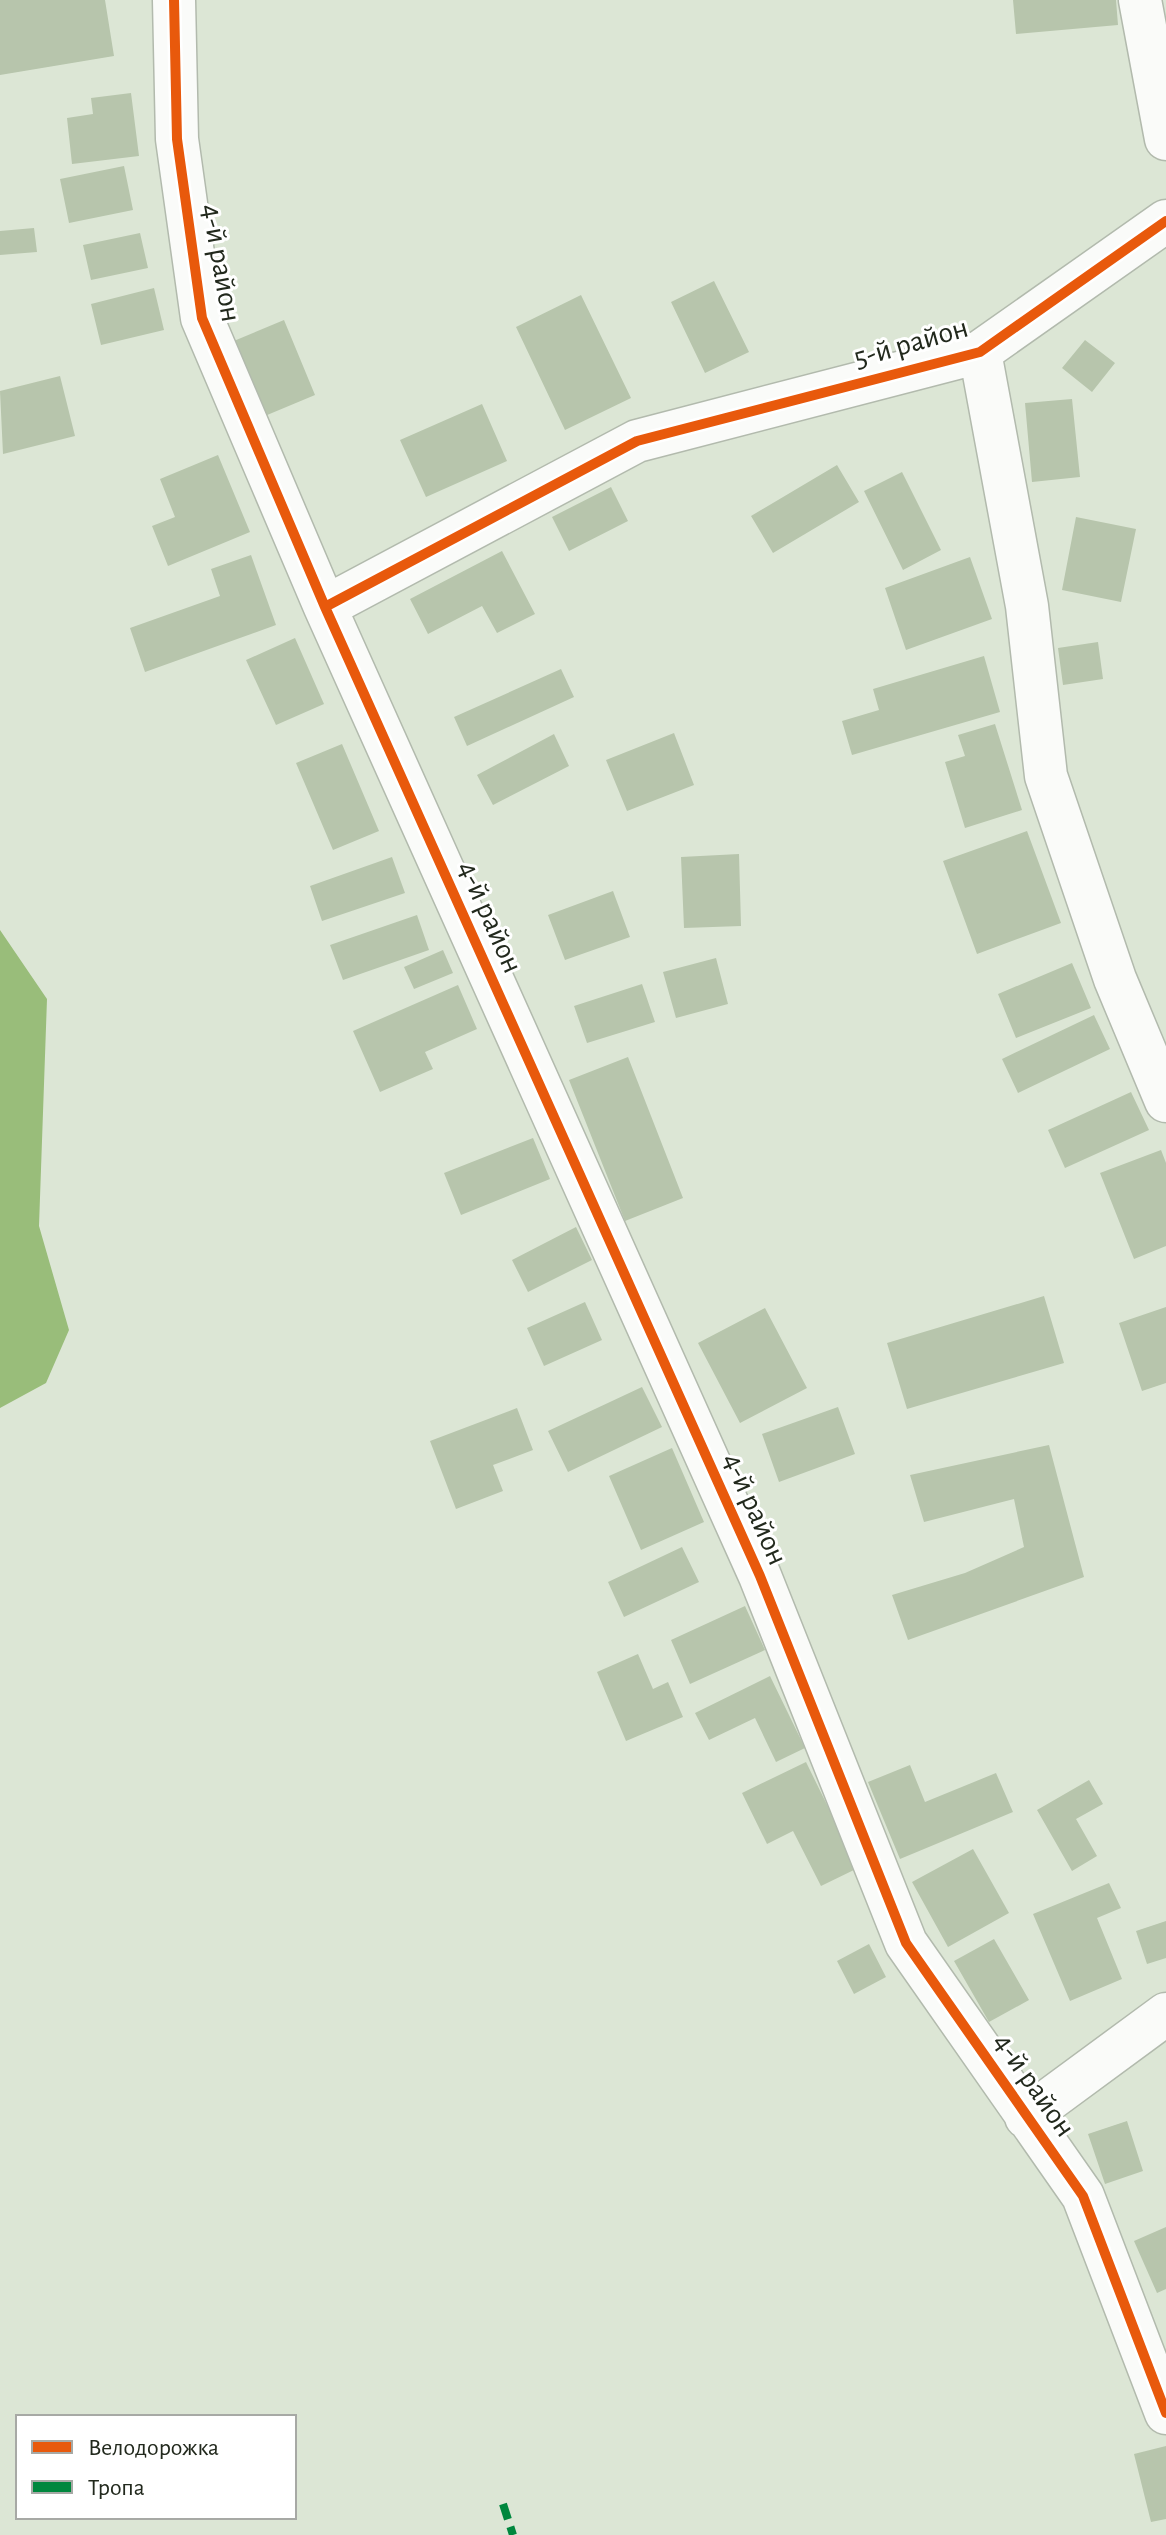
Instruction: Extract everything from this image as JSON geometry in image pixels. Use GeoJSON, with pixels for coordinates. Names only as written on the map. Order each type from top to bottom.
{"type":"FeatureCollection","features":[{"type":"Feature","properties":{"kind":"street","name":"4-й район"},"geometry":{"type":"LineString","coordinates":[[174,0],[177,139],[202,318],[325,607],[760,1576],[906,1943],[1083,2196],[1166,2413]]}},
{"type":"Feature","properties":{"kind":"street"},"geometry":{"type":"LineString","coordinates":[[1140,0],[1166,139]]}},
{"type":"Feature","properties":{"kind":"street","name":"5-й район"},"geometry":{"type":"LineString","coordinates":[[325,607],[637,441],[980,352],[1166,221]]}},
{"type":"Feature","properties":{"kind":"street","name":"5-й район"},"geometry":{"type":"LineString","coordinates":[[980,352],[1027,606],[1046,776],[1115,979],[1166,1101]]}},
{"type":"Feature","properties":{"kind":"street"},"geometry":{"type":"LineString","coordinates":[[1026,2117],[1166,2014]]}},
{"type":"Feature","properties":{"kind":"shaded area"},"geometry":{"type":"Polygon","coordinates":[[[0,930],[47,999],[39,1226],[69,1330],[46,1383],[0,1408],[0,930]]]}},
{"type":"Feature","properties":{"kind":"building"},"geometry":{"type":"Polygon","coordinates":[[[0,0],[105,0],[114,56],[0,75],[0,0]]]}},
{"type":"Feature","properties":{"kind":"building"},"geometry":{"type":"Polygon","coordinates":[[[1013,0],[1116,0],[1118,25],[1016,34],[1013,0]]]}},
{"type":"Feature","properties":{"kind":"building"},"geometry":{"type":"Polygon","coordinates":[[[131,93],[139,156],[72,164],[67,118],[93,114],[91,98],[131,93]]]}},
{"type":"Feature","properties":{"kind":"building"},"geometry":{"type":"Polygon","coordinates":[[[124,166],[133,210],[69,223],[60,179],[124,166]]]}},
{"type":"Feature","properties":{"kind":"building"},"geometry":{"type":"Polygon","coordinates":[[[34,228],[37,252],[0,255],[0,231],[34,228]]]}},
{"type":"Feature","properties":{"kind":"building"},"geometry":{"type":"Polygon","coordinates":[[[140,233],[148,268],[91,280],[83,245],[140,233]]]}},
{"type":"Feature","properties":{"kind":"building"},"geometry":{"type":"Polygon","coordinates":[[[714,281],[749,352],[705,373],[671,302],[714,281]]]}},
{"type":"Feature","properties":{"kind":"building"},"geometry":{"type":"Polygon","coordinates":[[[154,288],[164,330],[101,345],[91,304],[154,288]]]}},
{"type":"Feature","properties":{"kind":"building"},"geometry":{"type":"Polygon","coordinates":[[[581,295],[631,398],[565,430],[516,327],[581,295]]]}},
{"type":"Feature","properties":{"kind":"building"},"geometry":{"type":"Polygon","coordinates":[[[284,320],[315,395],[260,418],[229,343],[284,320]]]}},
{"type":"Feature","properties":{"kind":"building"},"geometry":{"type":"Polygon","coordinates":[[[1085,340],[1115,363],[1092,392],[1062,368],[1085,340]]]}},
{"type":"Feature","properties":{"kind":"building"},"geometry":{"type":"Polygon","coordinates":[[[60,376],[75,436],[3,454],[0,391],[60,376]]]}},
{"type":"Feature","properties":{"kind":"building"},"geometry":{"type":"Polygon","coordinates":[[[1072,399],[1080,477],[1032,482],[1025,403],[1072,399]]]}},
{"type":"Feature","properties":{"kind":"building"},"geometry":{"type":"Polygon","coordinates":[[[482,404],[507,461],[426,497],[400,440],[482,404]]]}},
{"type":"Feature","properties":{"kind":"building"},"geometry":{"type":"Polygon","coordinates":[[[218,455],[250,532],[168,566],[152,526],[175,517],[160,479],[218,455]]]}},
{"type":"Feature","properties":{"kind":"building"},"geometry":{"type":"Polygon","coordinates":[[[837,465],[859,502],[773,553],[751,516],[837,465]]]}},
{"type":"Feature","properties":{"kind":"building"},"geometry":{"type":"Polygon","coordinates":[[[902,472],[941,550],[903,570],[864,491],[902,472]]]}},
{"type":"Feature","properties":{"kind":"building"},"geometry":{"type":"Polygon","coordinates":[[[611,487],[628,521],[569,551],[552,517],[611,487]]]}},
{"type":"Feature","properties":{"kind":"building"},"geometry":{"type":"Polygon","coordinates":[[[1076,517],[1136,529],[1121,602],[1062,590],[1076,517]]]}},
{"type":"Feature","properties":{"kind":"building"},"geometry":{"type":"Polygon","coordinates":[[[502,551],[535,614],[497,633],[482,606],[428,634],[410,599],[502,551]]]}},
{"type":"Feature","properties":{"kind":"building"},"geometry":{"type":"Polygon","coordinates":[[[251,555],[276,625],[145,672],[130,628],[220,596],[211,569],[251,555]]]}},
{"type":"Feature","properties":{"kind":"building"},"geometry":{"type":"Polygon","coordinates":[[[970,557],[992,619],[906,650],[885,588],[970,557]]]}},
{"type":"Feature","properties":{"kind":"building"},"geometry":{"type":"Polygon","coordinates":[[[295,638],[324,704],[276,725],[246,660],[295,638]]]}},
{"type":"Feature","properties":{"kind":"building"},"geometry":{"type":"Polygon","coordinates":[[[1098,642],[1103,679],[1063,685],[1058,648],[1098,642]]]}},
{"type":"Feature","properties":{"kind":"building"},"geometry":{"type":"Polygon","coordinates":[[[984,656],[1000,712],[852,755],[842,721],[879,710],[873,689],[984,656]]]}},
{"type":"Feature","properties":{"kind":"building"},"geometry":{"type":"Polygon","coordinates":[[[561,669],[574,697],[467,746],[454,717],[561,669]]]}},
{"type":"Feature","properties":{"kind":"building"},"geometry":{"type":"Polygon","coordinates":[[[995,724],[1022,810],[965,828],[945,762],[965,756],[958,735],[995,724]]]}},
{"type":"Feature","properties":{"kind":"building"},"geometry":{"type":"Polygon","coordinates":[[[674,733],[694,785],[627,811],[606,760],[674,733]]]}},
{"type":"Feature","properties":{"kind":"building"},"geometry":{"type":"Polygon","coordinates":[[[554,734],[569,766],[493,805],[477,775],[554,734]]]}},
{"type":"Feature","properties":{"kind":"building"},"geometry":{"type":"Polygon","coordinates":[[[342,744],[379,831],[333,850],[296,763],[342,744]]]}},
{"type":"Feature","properties":{"kind":"building"},"geometry":{"type":"Polygon","coordinates":[[[1027,831],[1061,923],[977,954],[943,861],[1027,831]]]}},
{"type":"Feature","properties":{"kind":"building"},"geometry":{"type":"Polygon","coordinates":[[[739,854],[741,926],[684,928],[681,857],[739,854]]]}},
{"type":"Feature","properties":{"kind":"building"},"geometry":{"type":"Polygon","coordinates":[[[392,857],[405,893],[322,921],[310,886],[392,857]]]}},
{"type":"Feature","properties":{"kind":"building"},"geometry":{"type":"Polygon","coordinates":[[[613,891],[630,937],[565,960],[548,915],[613,891]]]}},
{"type":"Feature","properties":{"kind":"building"},"geometry":{"type":"Polygon","coordinates":[[[417,915],[429,950],[343,980],[330,945],[417,915]]]}},
{"type":"Feature","properties":{"kind":"building"},"geometry":{"type":"Polygon","coordinates":[[[443,950],[453,973],[414,989],[404,967],[443,950]]]}},
{"type":"Feature","properties":{"kind":"building"},"geometry":{"type":"Polygon","coordinates":[[[716,958],[728,1004],[676,1018],[663,972],[716,958]]]}},
{"type":"Feature","properties":{"kind":"building"},"geometry":{"type":"Polygon","coordinates":[[[1072,963],[1091,1008],[1016,1038],[998,994],[1072,963]]]}},
{"type":"Feature","properties":{"kind":"building"},"geometry":{"type":"Polygon","coordinates":[[[642,984],[655,1022],[587,1043],[574,1006],[642,984]]]}},
{"type":"Feature","properties":{"kind":"building"},"geometry":{"type":"Polygon","coordinates":[[[458,985],[477,1029],[425,1052],[433,1069],[380,1092],[353,1031],[458,985]]]}},
{"type":"Feature","properties":{"kind":"building"},"geometry":{"type":"Polygon","coordinates":[[[1094,1015],[1110,1049],[1018,1093],[1002,1059],[1094,1015]]]}},
{"type":"Feature","properties":{"kind":"building"},"geometry":{"type":"Polygon","coordinates":[[[628,1057],[683,1198],[625,1221],[569,1080],[628,1057]]]}},
{"type":"Feature","properties":{"kind":"building"},"geometry":{"type":"Polygon","coordinates":[[[1131,1092],[1149,1130],[1065,1168],[1048,1130],[1131,1092]]]}},
{"type":"Feature","properties":{"kind":"building"},"geometry":{"type":"Polygon","coordinates":[[[533,1138],[550,1179],[461,1215],[444,1173],[533,1138]]]}},
{"type":"Feature","properties":{"kind":"building"},"geometry":{"type":"Polygon","coordinates":[[[1161,1150],[1166,1163],[1166,1246],[1134,1259],[1100,1173],[1161,1150]]]}},
{"type":"Feature","properties":{"kind":"building"},"geometry":{"type":"Polygon","coordinates":[[[576,1227],[592,1260],[528,1292],[512,1260],[576,1227]]]}},
{"type":"Feature","properties":{"kind":"building"},"geometry":{"type":"Polygon","coordinates":[[[1044,1296],[1064,1363],[907,1409],[887,1343],[1044,1296]]]}},
{"type":"Feature","properties":{"kind":"building"},"geometry":{"type":"Polygon","coordinates":[[[585,1302],[602,1340],[544,1366],[527,1328],[585,1302]]]}},
{"type":"Feature","properties":{"kind":"building"},"geometry":{"type":"Polygon","coordinates":[[[1166,1307],[1166,1383],[1142,1391],[1119,1323],[1166,1307]]]}},
{"type":"Feature","properties":{"kind":"building"},"geometry":{"type":"Polygon","coordinates":[[[765,1308],[807,1388],[740,1423],[698,1343],[765,1308]]]}},
{"type":"Feature","properties":{"kind":"building"},"geometry":{"type":"Polygon","coordinates":[[[642,1387],[662,1427],[568,1472],[548,1431],[642,1387]]]}},
{"type":"Feature","properties":{"kind":"building"},"geometry":{"type":"Polygon","coordinates":[[[838,1407],[855,1454],[779,1482],[762,1434],[838,1407]]]}},
{"type":"Feature","properties":{"kind":"building"},"geometry":{"type":"Polygon","coordinates":[[[517,1408],[533,1450],[493,1465],[503,1491],[456,1509],[430,1441],[517,1408]]]}},
{"type":"Feature","properties":{"kind":"building"},"geometry":{"type":"Polygon","coordinates":[[[1049,1445],[1084,1577],[908,1640],[892,1595],[965,1573],[1024,1547],[1014,1499],[924,1522],[910,1475],[1049,1445]]]}},
{"type":"Feature","properties":{"kind":"building"},"geometry":{"type":"Polygon","coordinates":[[[672,1448],[704,1522],[641,1550],[609,1476],[672,1448]]]}},
{"type":"Feature","properties":{"kind":"building"},"geometry":{"type":"Polygon","coordinates":[[[682,1547],[699,1582],[624,1617],[608,1582],[682,1547]]]}},
{"type":"Feature","properties":{"kind":"building"},"geometry":{"type":"Polygon","coordinates":[[[745,1606],[765,1650],[690,1684],[671,1640],[745,1606]]]}},
{"type":"Feature","properties":{"kind":"building"},"geometry":{"type":"Polygon","coordinates":[[[638,1654],[653,1689],[668,1682],[683,1717],[626,1741],[597,1672],[638,1654]]]}},
{"type":"Feature","properties":{"kind":"building"},"geometry":{"type":"Polygon","coordinates":[[[770,1676],[805,1748],[776,1762],[755,1718],[709,1740],[695,1713],[770,1676]]]}},
{"type":"Feature","properties":{"kind":"building"},"geometry":{"type":"Polygon","coordinates":[[[806,1762],[858,1868],[821,1886],[793,1831],[767,1844],[742,1793],[806,1762]]]}},
{"type":"Feature","properties":{"kind":"building"},"geometry":{"type":"Polygon","coordinates":[[[910,1765],[925,1802],[996,1773],[1013,1812],[900,1859],[868,1782],[910,1765]]]}},
{"type":"Feature","properties":{"kind":"building"},"geometry":{"type":"Polygon","coordinates":[[[1089,1780],[1103,1804],[1076,1819],[1097,1856],[1072,1871],[1037,1810],[1089,1780]]]}},
{"type":"Feature","properties":{"kind":"building"},"geometry":{"type":"Polygon","coordinates":[[[973,1849],[1009,1913],[948,1947],[912,1882],[973,1849]]]}},
{"type":"Feature","properties":{"kind":"building"},"geometry":{"type":"Polygon","coordinates":[[[1109,1883],[1121,1908],[1097,1918],[1122,1979],[1070,2001],[1033,1914],[1109,1883]]]}},
{"type":"Feature","properties":{"kind":"building"},"geometry":{"type":"Polygon","coordinates":[[[1166,1921],[1166,1958],[1147,1964],[1136,1931],[1166,1921]]]}},
{"type":"Feature","properties":{"kind":"building"},"geometry":{"type":"Polygon","coordinates":[[[994,1939],[1029,2000],[989,2022],[954,1961],[994,1939]]]}},
{"type":"Feature","properties":{"kind":"building"},"geometry":{"type":"Polygon","coordinates":[[[869,1944],[886,1977],[854,1994],[837,1961],[869,1944]]]}},
{"type":"Feature","properties":{"kind":"building"},"geometry":{"type":"Polygon","coordinates":[[[1127,2121],[1143,2171],[1105,2184],[1088,2134],[1127,2121]]]}},
{"type":"Feature","properties":{"kind":"building"},"geometry":{"type":"Polygon","coordinates":[[[1166,2227],[1166,2289],[1157,2293],[1134,2241],[1166,2227]]]}},
{"type":"Feature","properties":{"kind":"building"},"geometry":{"type":"Polygon","coordinates":[[[1166,2446],[1166,2519],[1151,2522],[1134,2454],[1166,2446]]]}},
{"type":"Feature","properties":{"kind":"marked path"},"geometry":{"type":"LineString","coordinates":[[503,2504],[513,2535]]}},
{"type":"Feature","properties":{"kind":"cycle path"},"geometry":{"type":"LineString","coordinates":[[174,0],[177,139],[202,318],[325,607],[760,1576],[906,1943],[1083,2196],[1166,2413]]}},
{"type":"Feature","properties":{"kind":"cycle path"},"geometry":{"type":"LineString","coordinates":[[325,607],[637,441],[980,352],[1166,221]]}}]}
